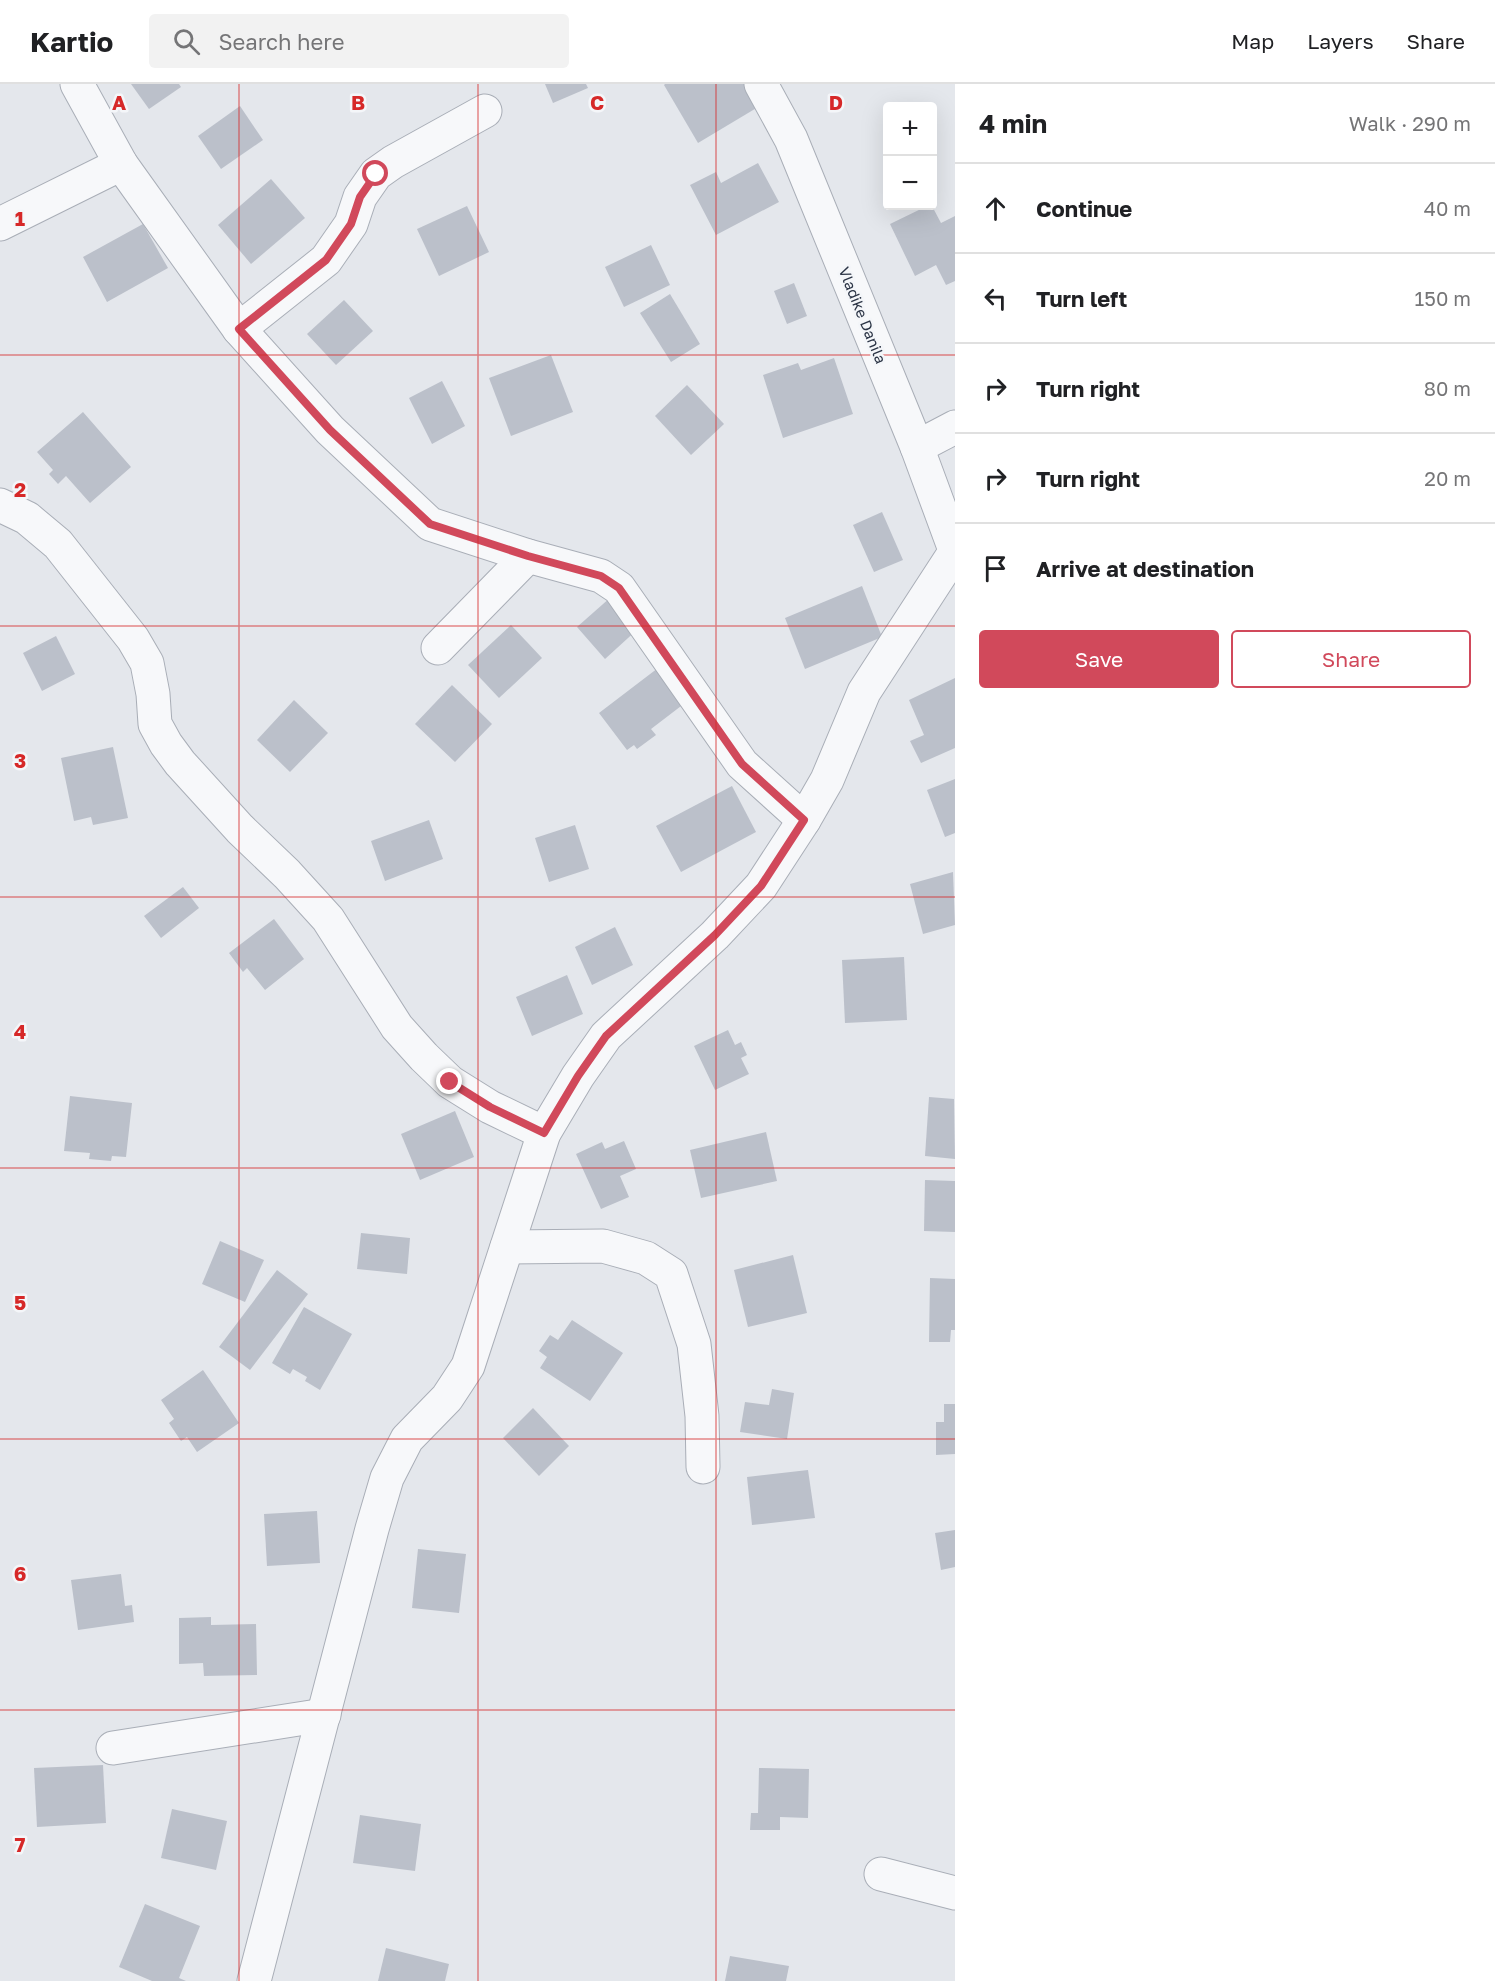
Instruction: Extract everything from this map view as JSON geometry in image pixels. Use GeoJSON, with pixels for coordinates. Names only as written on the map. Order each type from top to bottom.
{"type":"FeatureCollection","features":[{"type":"Feature","properties":{"kind":"street"},"geometry":{"type":"LineString","coordinates":[[77,84],[121,164],[239,329],[330,430],[430,524],[528,556],[601,576],[619,588],[742,764],[804,820]]}},
{"type":"Feature","properties":{"kind":"street","name":"Vladike Danila"},"geometry":{"type":"LineString","coordinates":[[761,84],[792,139],[917,447],[955,551]]}},
{"type":"Feature","properties":{"kind":"street"},"geometry":{"type":"LineString","coordinates":[[239,329],[326,260],[351,224],[360,197],[376,174],[393,162],[485,111]]}},
{"type":"Feature","properties":{"kind":"street"},"geometry":{"type":"LineString","coordinates":[[0,224],[121,164]]}},
{"type":"Feature","properties":{"kind":"street"},"geometry":{"type":"LineString","coordinates":[[917,447],[955,427]]}},
{"type":"Feature","properties":{"kind":"street"},"geometry":{"type":"LineString","coordinates":[[0,505],[27,518],[58,544],[133,639],[147,663],[153,694],[155,724],[166,744],[240,829],[287,874],[328,919],[398,1027],[450,1082],[490,1107],[544,1133]]}},
{"type":"Feature","properties":{"kind":"street"},"geometry":{"type":"LineString","coordinates":[[254,1981],[387,1478],[407,1439],[447,1398],[468,1366],[544,1133],[578,1076],[606,1036],[715,935],[761,886],[804,820],[826,780],[864,692],[955,551]]}},
{"type":"Feature","properties":{"kind":"street"},"geometry":{"type":"LineString","coordinates":[[438,648],[528,556]]}},
{"type":"Feature","properties":{"kind":"street"},"geometry":{"type":"LineString","coordinates":[[507,1247],[603,1246],[646,1258],[670,1274],[694,1344],[702,1416],[703,1467]]}},
{"type":"Feature","properties":{"kind":"street"},"geometry":{"type":"LineString","coordinates":[[113,1748],[324,1715]]}},
{"type":"Feature","properties":{"kind":"street"},"geometry":{"type":"LineString","coordinates":[[881,1874],[955,1893]]}},
{"type":"Feature","properties":{"kind":"building"},"geometry":{"type":"Polygon","coordinates":[[[131,84],[179,84],[181,87],[149,109],[131,84]]]}},
{"type":"Feature","properties":{"kind":"building"},"geometry":{"type":"Polygon","coordinates":[[[545,84],[586,84],[588,88],[553,103],[545,84]]]}},
{"type":"Feature","properties":{"kind":"building"},"geometry":{"type":"Polygon","coordinates":[[[665,84],[758,84],[768,101],[698,143],[665,84]]]}},
{"type":"Feature","properties":{"kind":"building"},"geometry":{"type":"Polygon","coordinates":[[[240,106],[263,140],[221,169],[198,136],[240,106]]]}},
{"type":"Feature","properties":{"kind":"building"},"geometry":{"type":"Polygon","coordinates":[[[758,163],[779,202],[716,235],[690,185],[716,172],[721,183],[758,163]]]}},
{"type":"Feature","properties":{"kind":"building"},"geometry":{"type":"Polygon","coordinates":[[[271,179],[305,218],[251,264],[218,225],[271,179]]]}},
{"type":"Feature","properties":{"kind":"building"},"geometry":{"type":"Polygon","coordinates":[[[467,206],[489,252],[439,276],[417,229],[467,206]]]}},
{"type":"Feature","properties":{"kind":"building"},"geometry":{"type":"Polygon","coordinates":[[[919,210],[934,210],[941,223],[955,216],[955,281],[946,285],[936,265],[915,276],[890,224],[919,210]]]}},
{"type":"Feature","properties":{"kind":"building"},"geometry":{"type":"Polygon","coordinates":[[[143,224],[168,268],[107,302],[83,257],[143,224]]]}},
{"type":"Feature","properties":{"kind":"building"},"geometry":{"type":"Polygon","coordinates":[[[651,245],[670,285],[624,307],[605,267],[651,245]]]}},
{"type":"Feature","properties":{"kind":"building"},"geometry":{"type":"Polygon","coordinates":[[[794,283],[807,316],[787,324],[774,291],[794,283]]]}},
{"type":"Feature","properties":{"kind":"building"},"geometry":{"type":"Polygon","coordinates":[[[670,294],[700,344],[671,362],[640,313],[670,294]]]}},
{"type":"Feature","properties":{"kind":"building"},"geometry":{"type":"Polygon","coordinates":[[[344,300],[373,331],[336,365],[307,334],[344,300]]]}},
{"type":"Feature","properties":{"kind":"building"},"geometry":{"type":"Polygon","coordinates":[[[551,355],[573,412],[511,436],[489,378],[551,355]]]}},
{"type":"Feature","properties":{"kind":"building"},"geometry":{"type":"Polygon","coordinates":[[[834,358],[853,414],[783,438],[763,375],[798,363],[801,370],[834,358]]]}},
{"type":"Feature","properties":{"kind":"building"},"geometry":{"type":"Polygon","coordinates":[[[442,381],[465,426],[432,444],[409,398],[442,381]]]}},
{"type":"Feature","properties":{"kind":"building"},"geometry":{"type":"Polygon","coordinates":[[[687,385],[724,424],[691,455],[655,416],[687,385]]]}},
{"type":"Feature","properties":{"kind":"building"},"geometry":{"type":"Polygon","coordinates":[[[83,412],[131,467],[90,503],[66,476],[58,484],[49,474],[53,470],[37,452],[83,412]]]}},
{"type":"Feature","properties":{"kind":"building"},"geometry":{"type":"Polygon","coordinates":[[[882,512],[903,560],[874,572],[853,525],[882,512]]]}},
{"type":"Feature","properties":{"kind":"building"},"geometry":{"type":"Polygon","coordinates":[[[862,586],[882,637],[805,669],[785,618],[862,586]]]}},
{"type":"Feature","properties":{"kind":"building"},"geometry":{"type":"Polygon","coordinates":[[[611,597],[639,628],[605,659],[577,627],[611,597]]]}},
{"type":"Feature","properties":{"kind":"building"},"geometry":{"type":"Polygon","coordinates":[[[511,625],[542,658],[499,698],[468,665],[511,625]]]}},
{"type":"Feature","properties":{"kind":"building"},"geometry":{"type":"Polygon","coordinates":[[[56,636],[75,674],[42,691],[23,653],[56,636]]]}},
{"type":"Feature","properties":{"kind":"building"},"geometry":{"type":"Polygon","coordinates":[[[658,668],[685,703],[651,729],[656,735],[637,749],[634,745],[627,750],[599,713],[658,668]]]}},
{"type":"Feature","properties":{"kind":"building"},"geometry":{"type":"Polygon","coordinates":[[[955,678],[955,748],[921,763],[910,741],[924,735],[909,700],[955,678]]]}},
{"type":"Feature","properties":{"kind":"building"},"geometry":{"type":"Polygon","coordinates":[[[452,685],[492,724],[455,762],[415,724],[452,685]]]}},
{"type":"Feature","properties":{"kind":"building"},"geometry":{"type":"Polygon","coordinates":[[[294,700],[328,733],[290,772],[257,740],[294,700]]]}},
{"type":"Feature","properties":{"kind":"building"},"geometry":{"type":"Polygon","coordinates":[[[113,747],[128,818],[93,825],[91,817],[74,821],[61,758],[113,747]]]}},
{"type":"Feature","properties":{"kind":"building"},"geometry":{"type":"Polygon","coordinates":[[[955,779],[955,833],[945,837],[927,790],[955,779]]]}},
{"type":"Feature","properties":{"kind":"building"},"geometry":{"type":"Polygon","coordinates":[[[732,786],[756,832],[681,872],[656,826],[732,786]]]}},
{"type":"Feature","properties":{"kind":"building"},"geometry":{"type":"Polygon","coordinates":[[[429,820],[443,859],[385,881],[371,841],[429,820]]]}},
{"type":"Feature","properties":{"kind":"building"},"geometry":{"type":"Polygon","coordinates":[[[575,825],[589,869],[549,882],[535,838],[575,825]]]}},
{"type":"Feature","properties":{"kind":"building"},"geometry":{"type":"Polygon","coordinates":[[[953,872],[955,925],[923,934],[910,884],[953,872]]]}},
{"type":"Feature","properties":{"kind":"building"},"geometry":{"type":"Polygon","coordinates":[[[183,887],[199,908],[161,938],[144,916],[183,887]]]}},
{"type":"Feature","properties":{"kind":"building"},"geometry":{"type":"Polygon","coordinates":[[[274,919],[304,959],[265,990],[247,968],[243,972],[229,953],[274,919]]]}},
{"type":"Feature","properties":{"kind":"building"},"geometry":{"type":"Polygon","coordinates":[[[615,927],[633,965],[592,985],[575,947],[615,927]]]}},
{"type":"Feature","properties":{"kind":"building"},"geometry":{"type":"Polygon","coordinates":[[[904,957],[907,1020],[845,1023],[842,960],[904,957]]]}},
{"type":"Feature","properties":{"kind":"building"},"geometry":{"type":"Polygon","coordinates":[[[567,975],[583,1014],[532,1036],[516,997],[567,975]]]}},
{"type":"Feature","properties":{"kind":"building"},"geometry":{"type":"Polygon","coordinates":[[[728,1030],[735,1045],[741,1042],[747,1055],[741,1058],[749,1074],[715,1090],[694,1046],[728,1030]]]}},
{"type":"Feature","properties":{"kind":"building"},"geometry":{"type":"Polygon","coordinates":[[[70,1096],[132,1103],[126,1157],[112,1156],[111,1161],[89,1159],[90,1153],[64,1151],[70,1096]]]}},
{"type":"Feature","properties":{"kind":"building"},"geometry":{"type":"Polygon","coordinates":[[[929,1097],[954,1099],[955,1159],[925,1156],[929,1097]]]}},
{"type":"Feature","properties":{"kind":"building"},"geometry":{"type":"Polygon","coordinates":[[[455,1111],[474,1157],[420,1180],[401,1134],[455,1111]]]}},
{"type":"Feature","properties":{"kind":"building"},"geometry":{"type":"Polygon","coordinates":[[[766,1132],[777,1181],[701,1198],[690,1150],[766,1132]]]}},
{"type":"Feature","properties":{"kind":"building"},"geometry":{"type":"Polygon","coordinates":[[[624,1141],[636,1169],[620,1176],[629,1197],[601,1209],[576,1154],[602,1142],[605,1149],[624,1141]]]}},
{"type":"Feature","properties":{"kind":"building"},"geometry":{"type":"Polygon","coordinates":[[[925,1180],[955,1181],[955,1232],[924,1231],[925,1180]]]}},
{"type":"Feature","properties":{"kind":"building"},"geometry":{"type":"Polygon","coordinates":[[[361,1233],[410,1238],[407,1274],[357,1269],[361,1233]]]}},
{"type":"Feature","properties":{"kind":"building"},"geometry":{"type":"Polygon","coordinates":[[[220,1241],[264,1260],[245,1302],[202,1284],[220,1241]]]}},
{"type":"Feature","properties":{"kind":"building"},"geometry":{"type":"Polygon","coordinates":[[[793,1255],[807,1313],[748,1327],[734,1270],[793,1255]]]}},
{"type":"Feature","properties":{"kind":"building"},"geometry":{"type":"Polygon","coordinates":[[[277,1270],[308,1294],[250,1370],[219,1347],[277,1270]]]}},
{"type":"Feature","properties":{"kind":"building"},"geometry":{"type":"Polygon","coordinates":[[[930,1278],[955,1279],[955,1330],[951,1330],[950,1342],[929,1342],[930,1278]]]}},
{"type":"Feature","properties":{"kind":"building"},"geometry":{"type":"Polygon","coordinates":[[[304,1307],[352,1334],[320,1390],[305,1381],[307,1377],[293,1369],[290,1374],[272,1363],[304,1307]]]}},
{"type":"Feature","properties":{"kind":"building"},"geometry":{"type":"Polygon","coordinates":[[[572,1320],[623,1353],[590,1401],[540,1368],[547,1357],[539,1351],[550,1335],[558,1340],[572,1320]]]}},
{"type":"Feature","properties":{"kind":"building"},"geometry":{"type":"Polygon","coordinates":[[[203,1370],[239,1423],[197,1452],[187,1437],[181,1441],[169,1423],[174,1419],[161,1400],[203,1370]]]}},
{"type":"Feature","properties":{"kind":"building"},"geometry":{"type":"Polygon","coordinates":[[[772,1389],[794,1393],[787,1439],[740,1432],[745,1402],[769,1405],[772,1389]]]}},
{"type":"Feature","properties":{"kind":"building"},"geometry":{"type":"Polygon","coordinates":[[[944,1404],[955,1404],[955,1454],[936,1455],[936,1422],[944,1422],[944,1404]]]}},
{"type":"Feature","properties":{"kind":"building"},"geometry":{"type":"Polygon","coordinates":[[[533,1408],[569,1446],[539,1476],[503,1438],[533,1408]]]}},
{"type":"Feature","properties":{"kind":"building"},"geometry":{"type":"Polygon","coordinates":[[[808,1470],[815,1518],[752,1525],[747,1477],[808,1470]]]}},
{"type":"Feature","properties":{"kind":"building"},"geometry":{"type":"Polygon","coordinates":[[[317,1511],[320,1563],[267,1566],[264,1514],[317,1511]]]}},
{"type":"Feature","properties":{"kind":"building"},"geometry":{"type":"Polygon","coordinates":[[[955,1530],[955,1567],[941,1570],[935,1533],[955,1530]]]}},
{"type":"Feature","properties":{"kind":"building"},"geometry":{"type":"Polygon","coordinates":[[[418,1549],[466,1554],[459,1613],[412,1608],[418,1549]]]}},
{"type":"Feature","properties":{"kind":"building"},"geometry":{"type":"Polygon","coordinates":[[[121,1574],[125,1606],[132,1605],[134,1622],[78,1630],[71,1580],[121,1574]]]}},
{"type":"Feature","properties":{"kind":"building"},"geometry":{"type":"Polygon","coordinates":[[[211,1617],[211,1625],[256,1624],[257,1675],[204,1676],[203,1663],[179,1664],[179,1618],[211,1617]]]}},
{"type":"Feature","properties":{"kind":"building"},"geometry":{"type":"Polygon","coordinates":[[[103,1765],[106,1823],[37,1827],[34,1768],[103,1765]]]}},
{"type":"Feature","properties":{"kind":"building"},"geometry":{"type":"Polygon","coordinates":[[[759,1768],[809,1769],[808,1818],[780,1817],[780,1830],[750,1830],[751,1813],[758,1813],[759,1768]]]}},
{"type":"Feature","properties":{"kind":"building"},"geometry":{"type":"Polygon","coordinates":[[[172,1809],[227,1821],[216,1870],[161,1858],[172,1809]]]}},
{"type":"Feature","properties":{"kind":"building"},"geometry":{"type":"Polygon","coordinates":[[[360,1815],[421,1824],[415,1871],[353,1863],[360,1815]]]}},
{"type":"Feature","properties":{"kind":"building"},"geometry":{"type":"Polygon","coordinates":[[[145,1904],[200,1926],[179,1978],[186,1981],[152,1981],[119,1967],[145,1904]]]}},
{"type":"Feature","properties":{"kind":"building"},"geometry":{"type":"Polygon","coordinates":[[[386,1948],[449,1964],[445,1981],[378,1981],[386,1948]]]}},
{"type":"Feature","properties":{"kind":"building"},"geometry":{"type":"Polygon","coordinates":[[[730,1956],[789,1966],[786,1981],[725,1981],[730,1956]]]}},
{"type":"Feature","properties":{"kind":"route"},"geometry":{"type":"LineString","coordinates":[[376,174],[360,197],[351,224],[326,260],[239,329],[330,430],[430,524],[528,556],[601,576],[619,588],[742,764],[804,820],[761,886],[715,935],[606,1036],[578,1076],[544,1133],[490,1107],[450,1082]]}}]}
